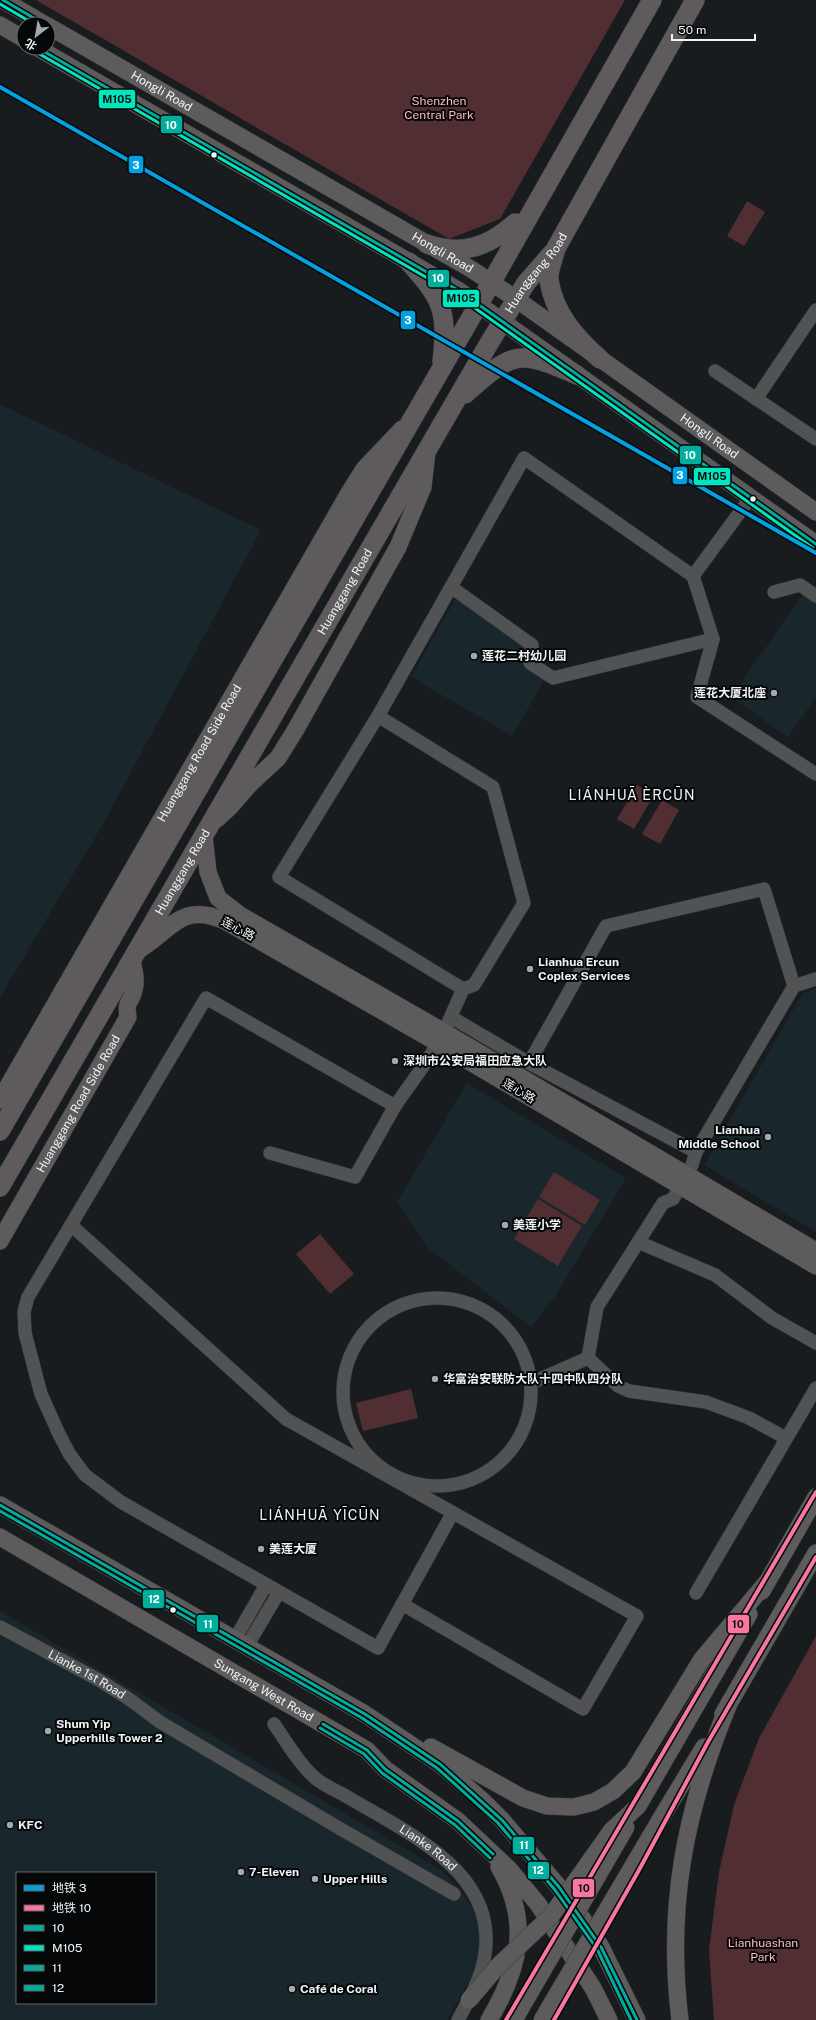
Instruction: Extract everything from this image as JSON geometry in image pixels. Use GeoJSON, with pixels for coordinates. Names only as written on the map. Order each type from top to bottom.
{"type":"FeatureCollection","features":[{"type":"Feature","properties":{"kind":"highway"},"geometry":{"type":"LineString","coordinates":[[0,1131],[491,283],[652,0]]}},
{"type":"Feature","properties":{"kind":"highway","name":"Huanggang Road"},"geometry":{"type":"LineString","coordinates":[[0,1187],[516,299],[526,283],[556,250],[695,0]]}},
{"type":"Feature","properties":{"kind":"highway"},"geometry":{"type":"LineString","coordinates":[[427,244],[450,249],[478,247],[497,238],[515,223],[522,225],[530,214]]}},
{"type":"Feature","properties":{"kind":"highway"},"geometry":{"type":"LineString","coordinates":[[556,250],[549,279],[557,307],[575,335],[600,359]]}},
{"type":"Feature","properties":{"kind":"highway"},"geometry":{"type":"LineString","coordinates":[[408,262],[435,294],[442,309],[444,337],[442,367]]}},
{"type":"Feature","properties":{"kind":"highway"},"geometry":{"type":"LineString","coordinates":[[454,404],[490,372],[515,358],[532,358],[577,375]]}},
{"type":"Feature","properties":{"kind":"main road"},"geometry":{"type":"LineString","coordinates":[[3,0],[30,16]]}},
{"type":"Feature","properties":{"kind":"main road"},"geometry":{"type":"LineString","coordinates":[[0,25],[16,35]]}},
{"type":"Feature","properties":{"kind":"main road","name":"Hongli Road"},"geometry":{"type":"LineString","coordinates":[[56,31],[471,269],[516,299],[816,512]]}},
{"type":"Feature","properties":{"kind":"main road","name":"Hongli Road"},"geometry":{"type":"LineString","coordinates":[[52,56],[478,304],[752,497],[816,544]]}},
{"type":"Feature","properties":{"kind":"main road","name":"Huanggang Road Side Road"},"geometry":{"type":"LineString","coordinates":[[0,1100],[349,493],[364,469],[413,417]]}},
{"type":"Feature","properties":{"kind":"main road"},"geometry":{"type":"LineString","coordinates":[[206,831],[278,758],[296,729],[398,547],[423,487],[427,451]]}},
{"type":"Feature","properties":{"kind":"main road","name":"莲心路"},"geometry":{"type":"LineString","coordinates":[[206,831],[211,882],[218,898],[228,906],[444,1031],[816,1266]]}},
{"type":"Feature","properties":{"kind":"main road","name":"莲心路"},"geometry":{"type":"LineString","coordinates":[[134,956],[156,940],[170,925],[181,918],[193,914],[215,917],[444,1031]]}},
{"type":"Feature","properties":{"kind":"main road","name":"Huanggang Road Side Road"},"geometry":{"type":"LineString","coordinates":[[0,1241],[128,1018],[126,1006],[134,991],[136,979],[134,956]]}},
{"type":"Feature","properties":{"kind":"main road","name":"莲心路"},"geometry":{"type":"LineString","coordinates":[[682,1181],[816,1251]]}},
{"type":"Feature","properties":{"kind":"main road"},"geometry":{"type":"LineString","coordinates":[[514,2020],[816,1497]]}},
{"type":"Feature","properties":{"kind":"main road"},"geometry":{"type":"LineString","coordinates":[[0,1505],[366,1714],[438,1751],[523,1798],[547,1806],[574,1807],[594,1802],[613,1791],[633,1772],[702,1659],[767,1582]]}},
{"type":"Feature","properties":{"kind":"main road","name":"Sungang West Road"},"geometry":{"type":"LineString","coordinates":[[0,1537],[367,1750],[385,1769],[434,1803],[478,1839],[509,1869],[566,1947],[593,1988],[608,2020]]}},
{"type":"Feature","properties":{"kind":"main road"},"geometry":{"type":"LineString","coordinates":[[542,2020],[728,1706],[816,1553]]}},
{"type":"Feature","properties":{"kind":"main road"},"geometry":{"type":"LineString","coordinates":[[680,2020],[674,1941],[679,1877],[694,1800],[710,1751],[728,1706]]}},
{"type":"Feature","properties":{"kind":"main road"},"geometry":{"type":"LineString","coordinates":[[366,1714],[421,1750],[483,1801],[502,1820],[582,1918],[600,1947],[637,2020]]}},
{"type":"Feature","properties":{"kind":"main road"},"geometry":{"type":"LineString","coordinates":[[469,2000],[497,1967],[551,1916],[612,1830],[638,1806]]}},
{"type":"Feature","properties":{"kind":"main road"},"geometry":{"type":"LineString","coordinates":[[478,1839],[500,1868],[509,1889],[516,1911],[518,1940],[517,1958],[513,1972],[500,2003],[489,2020]]}},
{"type":"Feature","properties":{"kind":"street"},"geometry":{"type":"LineString","coordinates":[[756,399],[816,310]]}},
{"type":"Feature","properties":{"kind":"street"},"geometry":{"type":"LineString","coordinates":[[715,371],[816,439]]}},
{"type":"Feature","properties":{"kind":"street"},"geometry":{"type":"LineString","coordinates":[[463,989],[279,877],[378,716],[524,458],[693,576],[712,639],[708,658]]}},
{"type":"Feature","properties":{"kind":"street"},"geometry":{"type":"LineString","coordinates":[[693,576],[752,497]]}},
{"type":"Feature","properties":{"kind":"street"},"geometry":{"type":"LineString","coordinates":[[774,592],[800,585],[816,596]]}},
{"type":"Feature","properties":{"kind":"street"},"geometry":{"type":"LineString","coordinates":[[451,587],[532,645],[530,663],[554,678],[712,639]]}},
{"type":"Feature","properties":{"kind":"street"},"geometry":{"type":"LineString","coordinates":[[712,639],[697,697],[816,774]]}},
{"type":"Feature","properties":{"kind":"street"},"geometry":{"type":"LineString","coordinates":[[270,1153],[355,1177],[395,1106],[444,1031],[463,989],[474,985],[524,903],[493,787],[378,716]]}},
{"type":"Feature","properties":{"kind":"street"},"geometry":{"type":"LineString","coordinates":[[529,1063],[606,926],[764,889],[794,986]]}},
{"type":"Feature","properties":{"kind":"street"},"geometry":{"type":"LineString","coordinates":[[588,1358],[597,1307],[663,1203],[672,1199],[696,1152],[794,986],[816,979]]}},
{"type":"Feature","properties":{"kind":"street"},"geometry":{"type":"LineString","coordinates":[[395,1106],[206,998],[28,1297],[24,1312],[25,1334],[41,1394],[70,1455],[85,1475],[128,1506],[378,1648],[452,1514]]}},
{"type":"Feature","properties":{"kind":"street"},"geometry":{"type":"LineString","coordinates":[[444,1031],[529,1063],[696,1152]]}},
{"type":"Feature","properties":{"kind":"street"},"geometry":{"type":"LineString","coordinates":[[71,1225],[286,1419],[452,1514],[637,1616],[584,1709],[402,1604]]}},
{"type":"Feature","properties":{"kind":"street"},"geometry":{"type":"LineString","coordinates":[[638,1242],[715,1275],[772,1318],[816,1343]]}},
{"type":"Feature","properties":{"kind":"street"},"geometry":{"type":"LineString","coordinates":[[448,1298],[479,1308],[504,1326],[522,1352],[531,1383],[529,1414],[517,1442],[502,1459],[496,1465],[470,1480],[439,1486],[409,1482],[381,1468],[360,1446],[349,1425],[346,1418],[342,1387],[348,1357],[364,1331],[388,1311],[416,1300],[448,1298]]}},
{"type":"Feature","properties":{"kind":"street"},"geometry":{"type":"LineString","coordinates":[[531,1383],[588,1358]]}},
{"type":"Feature","properties":{"kind":"street"},"geometry":{"type":"LineString","coordinates":[[588,1358],[618,1386],[629,1391],[706,1402],[749,1418],[786,1438]]}},
{"type":"Feature","properties":{"kind":"street"},"geometry":{"type":"LineString","coordinates":[[696,1593],[816,1388]]}},
{"type":"Feature","properties":{"kind":"street"},"geometry":{"type":"LineString","coordinates":[[241,1643],[266,1585]]}},
{"type":"Feature","properties":{"kind":"street"},"geometry":{"type":"LineString","coordinates":[[241,1643],[279,1592]]}},
{"type":"Feature","properties":{"kind":"street","name":"Lianke 1st Road"},"geometry":{"type":"LineString","coordinates":[[0,1627],[99,1680],[170,1728],[454,1894]]}},
{"type":"Feature","properties":{"kind":"street","name":"Lianke Road"},"geometry":{"type":"LineString","coordinates":[[274,1724],[318,1780],[431,1848],[452,1865],[466,1880],[476,1897],[482,1914],[485,1940],[482,1968],[469,2000],[458,2020]]}},
{"type":"Feature","properties":{"kind":"shaded area"},"geometry":{"type":"Polygon","coordinates":[[[0,404],[261,530],[102,826],[0,997],[0,404]]]}},
{"type":"Feature","properties":{"kind":"shaded area"},"geometry":{"type":"Polygon","coordinates":[[[803,594],[816,603],[816,697],[788,737],[731,697],[803,594]]]}},
{"type":"Feature","properties":{"kind":"shaded area","name":"莲花二村幼儿园"},"geometry":{"type":"Polygon","coordinates":[[[457,596],[527,647],[523,666],[544,681],[512,736],[411,677],[457,596]]]}},
{"type":"Feature","properties":{"kind":"shaded area","name":"Lianhua Middle School"},"geometry":{"type":"Polygon","coordinates":[[[816,988],[816,1232],[704,1165],[803,993],[816,988]]]}},
{"type":"Feature","properties":{"kind":"shaded area","name":"美莲小学"},"geometry":{"type":"Polygon","coordinates":[[[467,1083],[626,1178],[556,1295],[531,1327],[428,1248],[397,1202],[467,1083]]]}},
{"type":"Feature","properties":{"kind":"shaded area"},"geometry":{"type":"Polygon","coordinates":[[[0,1611],[443,1871],[465,1895],[478,1920],[480,1942],[477,1967],[447,2020],[0,2020],[0,1611]]]}},
{"type":"Feature","properties":{"kind":"green space","name":"Shenzhen Central Park"},"geometry":{"type":"Polygon","coordinates":[[[36,0],[625,0],[500,219],[449,239],[36,0]]]}},
{"type":"Feature","properties":{"kind":"green space"},"geometry":{"type":"Polygon","coordinates":[[[747,201],[765,212],[744,246],[727,236],[747,201]]]}},
{"type":"Feature","properties":{"kind":"green space"},"geometry":{"type":"Polygon","coordinates":[[[637,785],[654,795],[634,829],[617,819],[637,785]]]}},
{"type":"Feature","properties":{"kind":"green space"},"geometry":{"type":"Polygon","coordinates":[[[662,800],[679,810],[660,844],[642,834],[662,800]]]}},
{"type":"Feature","properties":{"kind":"green space"},"geometry":{"type":"Polygon","coordinates":[[[554,1172],[600,1200],[585,1225],[539,1197],[554,1172]]]}},
{"type":"Feature","properties":{"kind":"green space"},"geometry":{"type":"Polygon","coordinates":[[[538,1199],[582,1226],[558,1266],[514,1239],[538,1199]]]}},
{"type":"Feature","properties":{"kind":"green space"},"geometry":{"type":"Polygon","coordinates":[[[320,1234],[354,1274],[330,1294],[296,1254],[320,1234]]]}},
{"type":"Feature","properties":{"kind":"green space"},"geometry":{"type":"Polygon","coordinates":[[[411,1389],[418,1418],[363,1431],[356,1403],[411,1389]]]}},
{"type":"Feature","properties":{"kind":"green space","name":"Lianhuashan Park"},"geometry":{"type":"Polygon","coordinates":[[[816,1636],[816,2020],[714,2020],[709,1950],[719,1872],[734,1805],[759,1738],[816,1636]]]}},
{"type":"Feature","properties":{"kind":"metro line","name":"3"},"geometry":{"type":"LineString","coordinates":[[0,87],[816,553]]}},
{"type":"Feature","properties":{"kind":"metro line","name":"10"},"geometry":{"type":"LineString","coordinates":[[506,2020],[816,1492]]}},
{"type":"Feature","properties":{"kind":"metro line","name":"10"},"geometry":{"type":"LineString","coordinates":[[554,2020],[639,1870],[708,1742],[816,1557]]}},
{"type":"Feature","properties":{"kind":"transit line","name":"10"},"geometry":{"type":"LineString","coordinates":[[3,0],[30,16]]}},
{"type":"Feature","properties":{"kind":"transit line","name":"M105"},"geometry":{"type":"LineString","coordinates":[[0,4],[20,16]]}},
{"type":"Feature","properties":{"kind":"transit line","name":"M105"},"geometry":{"type":"LineString","coordinates":[[43,56],[455,294],[813,548]]}},
{"type":"Feature","properties":{"kind":"transit line","name":"10"},"geometry":{"type":"LineString","coordinates":[[52,56],[458,290],[816,544]]}},
{"type":"Feature","properties":{"kind":"transit line","name":"11"},"geometry":{"type":"LineString","coordinates":[[0,1505],[365,1714],[440,1764],[502,1820],[559,1887],[601,1947],[637,2020]]}},
{"type":"Feature","properties":{"kind":"transit line","name":"12"},"geometry":{"type":"LineString","coordinates":[[0,1511],[362,1718],[437,1768],[498,1823],[555,1890],[597,1949],[631,2020]]}},
{"type":"Feature","properties":{"kind":"transit line","name":"11"},"geometry":{"type":"LineString","coordinates":[[323,1724],[367,1750],[385,1769],[458,1821],[493,1854]]}},
{"type":"Feature","properties":{"kind":"transit line","name":"12"},"geometry":{"type":"LineString","coordinates":[[320,1728],[364,1754],[382,1773],[455,1825],[490,1858]]}},
{"type":"Feature","properties":{"kind":"place","name":"莲花二村幼儿园"},"geometry":{"type":"Point","coordinates":[474,656]}},
{"type":"Feature","properties":{"kind":"place","name":"莲花大厦北座"},"geometry":{"type":"Point","coordinates":[774,693]}},
{"type":"Feature","properties":{"kind":"place","name":"Lianhua Ercun Coplex Services"},"geometry":{"type":"Point","coordinates":[530,969]}},
{"type":"Feature","properties":{"kind":"place","name":"深圳市公安局福田应急大队"},"geometry":{"type":"Point","coordinates":[395,1061]}},
{"type":"Feature","properties":{"kind":"place","name":"Lianhua Middle School"},"geometry":{"type":"Point","coordinates":[768,1137]}},
{"type":"Feature","properties":{"kind":"place","name":"美莲小学"},"geometry":{"type":"Point","coordinates":[505,1225]}},
{"type":"Feature","properties":{"kind":"place","name":"华富治安联防大队十四中队四分队"},"geometry":{"type":"Point","coordinates":[435,1379]}},
{"type":"Feature","properties":{"kind":"place","name":"美莲大厦"},"geometry":{"type":"Point","coordinates":[261,1549]}},
{"type":"Feature","properties":{"kind":"place","name":"Shum Yip Upperhills Tower 2"},"geometry":{"type":"Point","coordinates":[48,1731]}},
{"type":"Feature","properties":{"kind":"place","name":"KFC"},"geometry":{"type":"Point","coordinates":[10,1825]}},
{"type":"Feature","properties":{"kind":"place","name":"7-Eleven"},"geometry":{"type":"Point","coordinates":[241,1872]}},
{"type":"Feature","properties":{"kind":"place","name":"Upper Hills"},"geometry":{"type":"Point","coordinates":[315,1879]}},
{"type":"Feature","properties":{"kind":"place","name":"Café de Coral"},"geometry":{"type":"Point","coordinates":[292,1989]}},
{"type":"Feature","properties":{"kind":"district","name":"LIÁNHUĀ ÈRCŪN"},"geometry":{"type":"Point","coordinates":[632,795]}},
{"type":"Feature","properties":{"kind":"district","name":"LIÁNHUĀ YĪCŪN"},"geometry":{"type":"Point","coordinates":[320,1515]}}]}
